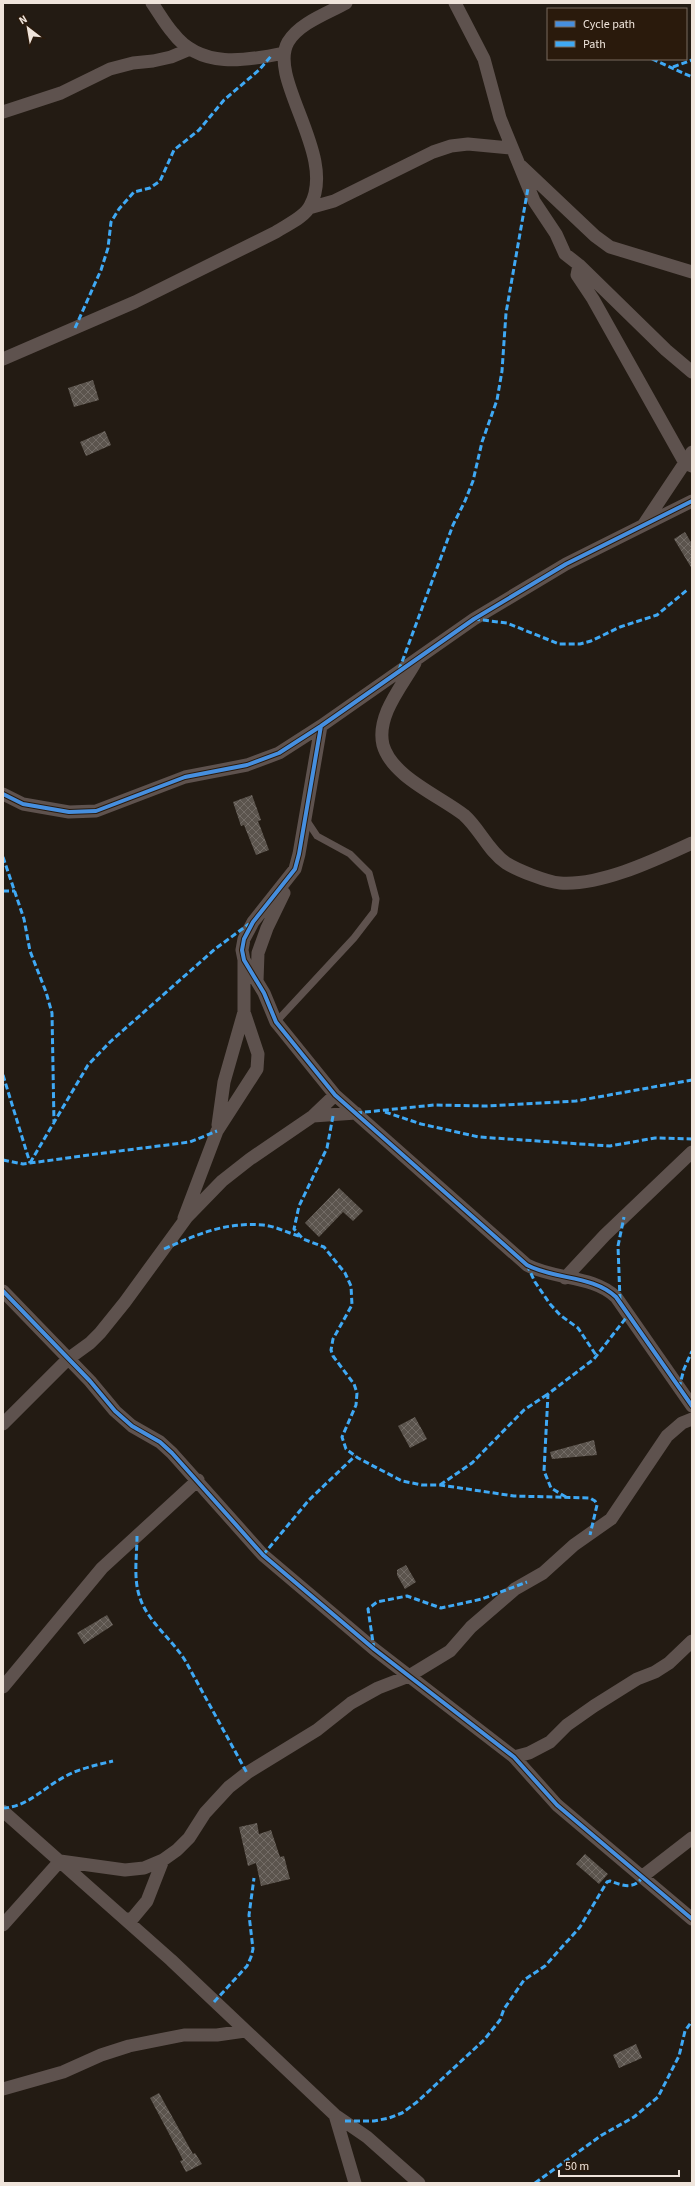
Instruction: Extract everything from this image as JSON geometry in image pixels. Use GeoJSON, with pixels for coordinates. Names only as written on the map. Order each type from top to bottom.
{"type":"FeatureCollection","features":[{"type":"Feature","properties":{"kind":"street"},"geometry":{"type":"LineString","coordinates":[[152,3],[174,34],[190,50],[219,59],[238,60],[284,53]]}},
{"type":"Feature","properties":{"kind":"street"},"geometry":{"type":"LineString","coordinates":[[310,208],[317,179],[313,150],[289,80],[284,53],[295,33],[346,3]]}},
{"type":"Feature","properties":{"kind":"street"},"geometry":{"type":"LineString","coordinates":[[455,3],[484,59],[500,118],[534,201],[556,234],[565,254],[579,265],[666,350],[692,372]]}},
{"type":"Feature","properties":{"kind":"street"},"geometry":{"type":"LineString","coordinates":[[3,112],[61,93],[110,69],[133,62],[153,61],[171,57],[190,50]]}},
{"type":"Feature","properties":{"kind":"street"},"geometry":{"type":"LineString","coordinates":[[3,359],[135,302],[276,232],[310,208],[334,201],[433,152],[452,146],[468,144],[511,148]]}},
{"type":"Feature","properties":{"kind":"street"},"geometry":{"type":"LineString","coordinates":[[517,162],[595,236],[610,247],[692,272]]}},
{"type":"Feature","properties":{"kind":"street"},"geometry":{"type":"LineString","coordinates":[[579,265],[577,275],[690,460],[643,525]]}},
{"type":"Feature","properties":{"kind":"street"},"geometry":{"type":"LineString","coordinates":[[3,794],[23,804],[70,812],[96,811],[185,777],[247,765],[279,753],[474,619],[566,564],[692,501]]}},
{"type":"Feature","properties":{"kind":"street"},"geometry":{"type":"LineString","coordinates":[[418,658],[384,717],[381,730],[383,746],[391,760],[410,779],[464,815],[475,826],[498,856],[506,863],[558,883],[580,883],[629,870],[692,843]]}},
{"type":"Feature","properties":{"kind":"street"},"geometry":{"type":"LineString","coordinates":[[257,981],[258,953],[267,928],[295,869],[300,854],[320,726]]}},
{"type":"Feature","properties":{"kind":"street"},"geometry":{"type":"LineString","coordinates":[[217,1131],[224,1082],[244,1012],[244,960],[242,950],[244,939],[253,922],[295,869]]}},
{"type":"Feature","properties":{"kind":"street"},"geometry":{"type":"LineString","coordinates":[[244,960],[257,981],[276,1022],[335,1095],[527,1265],[540,1272],[593,1284],[609,1290],[616,1297],[692,1406]]}},
{"type":"Feature","properties":{"kind":"street"},"geometry":{"type":"LineString","coordinates":[[182,1223],[217,1131],[257,1068],[258,1054],[244,1012]]}},
{"type":"Feature","properties":{"kind":"street"},"geometry":{"type":"LineString","coordinates":[[3,1424],[68,1359],[90,1343],[100,1333],[125,1302],[182,1223],[222,1181],[250,1159],[313,1116],[335,1095]]}},
{"type":"Feature","properties":{"kind":"street"},"geometry":{"type":"LineString","coordinates":[[313,1116],[333,1116],[356,1113]]}},
{"type":"Feature","properties":{"kind":"street"},"geometry":{"type":"LineString","coordinates":[[564,1278],[605,1235],[692,1152]]}},
{"type":"Feature","properties":{"kind":"street"},"geometry":{"type":"LineString","coordinates":[[3,1291],[115,1411],[132,1426],[160,1442],[198,1480],[263,1555],[409,1676],[514,1757],[557,1805],[643,1876],[654,1888],[692,1919]]}},
{"type":"Feature","properties":{"kind":"street"},"geometry":{"type":"LineString","coordinates":[[60,1861],[125,1870],[144,1868],[163,1860],[177,1850],[189,1838],[205,1813],[229,1787],[247,1773],[317,1730],[351,1703],[378,1688],[409,1676],[450,1650],[471,1627],[515,1589],[543,1573],[574,1545],[611,1519],[667,1436],[682,1423],[692,1419]]}},
{"type":"Feature","properties":{"kind":"street"},"geometry":{"type":"LineString","coordinates":[[3,1687],[106,1563],[198,1480]]}},
{"type":"Feature","properties":{"kind":"street"},"geometry":{"type":"LineString","coordinates":[[514,1757],[529,1753],[550,1742],[567,1724],[637,1679],[655,1672],[669,1663],[692,1641]]}},
{"type":"Feature","properties":{"kind":"street"},"geometry":{"type":"LineString","coordinates":[[3,1810],[125,1919],[335,2115],[367,2137],[419,2183]]}},
{"type":"Feature","properties":{"kind":"street"},"geometry":{"type":"LineString","coordinates":[[643,1876],[692,1838]]}},
{"type":"Feature","properties":{"kind":"street"},"geometry":{"type":"LineString","coordinates":[[125,1919],[132,1919],[147,1902],[163,1860]]}},
{"type":"Feature","properties":{"kind":"street"},"geometry":{"type":"LineString","coordinates":[[3,1925],[60,1861]]}},
{"type":"Feature","properties":{"kind":"street"},"geometry":{"type":"LineString","coordinates":[[3,2089],[63,2072],[101,2055],[129,2046],[184,2035],[245,2031]]}},
{"type":"Feature","properties":{"kind":"street"},"geometry":{"type":"LineString","coordinates":[[335,2115],[355,2183]]}},
{"type":"Feature","properties":{"kind":"lane"},"geometry":{"type":"LineString","coordinates":[[276,1022],[354,938],[374,912],[376,899],[369,873],[350,854],[317,836],[305,818]]}},
{"type":"Feature","properties":{"kind":"building"},"geometry":{"type":"Polygon","coordinates":[[[93,380],[99,400],[74,407],[68,388],[93,380]]]}},
{"type":"Feature","properties":{"kind":"building"},"geometry":{"type":"Polygon","coordinates":[[[105,431],[111,445],[86,456],[80,442],[105,431]]]}},
{"type":"Feature","properties":{"kind":"building"},"geometry":{"type":"Polygon","coordinates":[[[685,532],[692,544],[692,569],[674,539],[685,532]]]}},
{"type":"Feature","properties":{"kind":"building"},"geometry":{"type":"Polygon","coordinates":[[[252,795],[261,820],[258,821],[269,850],[256,855],[244,825],[241,826],[233,802],[252,795]]]}},
{"type":"Feature","properties":{"kind":"building"},"geometry":{"type":"Polygon","coordinates":[[[339,1188],[363,1211],[353,1221],[343,1212],[319,1237],[305,1223],[339,1188]]]}},
{"type":"Feature","properties":{"kind":"building"},"geometry":{"type":"Polygon","coordinates":[[[415,1417],[427,1439],[410,1448],[398,1426],[415,1417]]]}},
{"type":"Feature","properties":{"kind":"building"},"geometry":{"type":"Polygon","coordinates":[[[594,1440],[597,1455],[552,1459],[550,1452],[594,1440]]]}},
{"type":"Feature","properties":{"kind":"building"},"geometry":{"type":"Polygon","coordinates":[[[406,1565],[416,1582],[405,1589],[397,1575],[397,1570],[406,1565]]]}},
{"type":"Feature","properties":{"kind":"building"},"geometry":{"type":"Polygon","coordinates":[[[107,1615],[113,1625],[84,1644],[77,1633],[107,1615]]]}},
{"type":"Feature","properties":{"kind":"building"},"geometry":{"type":"Polygon","coordinates":[[[257,1823],[259,1834],[271,1830],[280,1857],[284,1856],[290,1879],[261,1886],[256,1863],[248,1866],[239,1827],[257,1823]]]}},
{"type":"Feature","properties":{"kind":"building"},"geometry":{"type":"Polygon","coordinates":[[[585,1854],[608,1874],[599,1884],[576,1864],[585,1854]]]}},
{"type":"Feature","properties":{"kind":"building"},"geometry":{"type":"Polygon","coordinates":[[[636,2044],[642,2058],[619,2068],[613,2055],[636,2044]]]}},
{"type":"Feature","properties":{"kind":"building"},"geometry":{"type":"Polygon","coordinates":[[[159,2093],[193,2154],[195,2153],[202,2164],[186,2172],[180,2161],[183,2160],[150,2098],[159,2093]]]}},
{"type":"Feature","properties":{"kind":"marked path"},"geometry":{"type":"LineString","coordinates":[[75,328],[101,270],[108,248],[111,222],[119,209],[134,192],[150,188],[160,181],[174,150],[199,130],[224,100],[259,70],[272,55]]}},
{"type":"Feature","properties":{"kind":"marked path"},"geometry":{"type":"LineString","coordinates":[[654,60],[692,77]]}},
{"type":"Feature","properties":{"kind":"marked path"},"geometry":{"type":"LineString","coordinates":[[673,67],[692,60]]}},
{"type":"Feature","properties":{"kind":"marked path"},"geometry":{"type":"LineString","coordinates":[[399,670],[453,525],[473,481],[482,442],[497,400],[502,371],[506,313],[528,188]]}},
{"type":"Feature","properties":{"kind":"marked path"},"geometry":{"type":"LineString","coordinates":[[474,619],[507,623],[559,644],[580,644],[591,641],[620,627],[657,615],[687,590]]}},
{"type":"Feature","properties":{"kind":"marked path"},"geometry":{"type":"LineString","coordinates":[[3,857],[24,919],[30,951],[46,992],[52,1013],[54,1123]]}},
{"type":"Feature","properties":{"kind":"marked path"},"geometry":{"type":"LineString","coordinates":[[3,891],[15,891]]}},
{"type":"Feature","properties":{"kind":"marked path"},"geometry":{"type":"LineString","coordinates":[[30,1163],[88,1065],[110,1042],[215,949],[249,924]]}},
{"type":"Feature","properties":{"kind":"marked path"},"geometry":{"type":"LineString","coordinates":[[3,1075],[30,1163]]}},
{"type":"Feature","properties":{"kind":"marked path"},"geometry":{"type":"LineString","coordinates":[[356,1113],[434,1105],[487,1106],[576,1101],[692,1080]]}},
{"type":"Feature","properties":{"kind":"marked path"},"geometry":{"type":"LineString","coordinates":[[385,1112],[421,1124],[479,1137],[610,1146],[655,1138],[692,1139]]}},
{"type":"Feature","properties":{"kind":"marked path"},"geometry":{"type":"LineString","coordinates":[[333,1116],[327,1148],[299,1206],[294,1229],[303,1239],[324,1247],[345,1273],[351,1286],[352,1305],[333,1339],[331,1350],[333,1356],[354,1384],[357,1393],[356,1405],[342,1437],[346,1449],[358,1458],[402,1481],[422,1485],[440,1485],[514,1496],[590,1498],[595,1501],[597,1505],[590,1535]]}},
{"type":"Feature","properties":{"kind":"marked path"},"geometry":{"type":"LineString","coordinates":[[3,1160],[23,1164],[190,1142],[217,1131]]}},
{"type":"Feature","properties":{"kind":"marked path"},"geometry":{"type":"LineString","coordinates":[[620,1300],[618,1246],[624,1217]]}},
{"type":"Feature","properties":{"kind":"marked path"},"geometry":{"type":"LineString","coordinates":[[164,1249],[188,1238],[212,1230],[236,1225],[263,1225],[277,1228],[299,1236]]}},
{"type":"Feature","properties":{"kind":"marked path"},"geometry":{"type":"LineString","coordinates":[[527,1265],[535,1282],[550,1304],[560,1315],[578,1328],[596,1355]]}},
{"type":"Feature","properties":{"kind":"marked path"},"geometry":{"type":"LineString","coordinates":[[566,1497],[551,1488],[544,1471],[548,1394],[594,1359],[629,1314]]}},
{"type":"Feature","properties":{"kind":"marked path"},"geometry":{"type":"LineString","coordinates":[[679,1388],[684,1369],[692,1351]]}},
{"type":"Feature","properties":{"kind":"marked path"},"geometry":{"type":"LineString","coordinates":[[440,1485],[472,1463],[524,1410],[548,1394]]}},
{"type":"Feature","properties":{"kind":"marked path"},"geometry":{"type":"LineString","coordinates":[[263,1555],[309,1500],[355,1456]]}},
{"type":"Feature","properties":{"kind":"marked path"},"geometry":{"type":"LineString","coordinates":[[137,1536],[137,1583],[140,1598],[144,1607],[186,1662],[247,1773]]}},
{"type":"Feature","properties":{"kind":"marked path"},"geometry":{"type":"LineString","coordinates":[[374,1649],[368,1609],[377,1602],[407,1596],[441,1608],[482,1599],[527,1582]]}},
{"type":"Feature","properties":{"kind":"marked path"},"geometry":{"type":"LineString","coordinates":[[3,1808],[12,1807],[36,1796],[58,1780],[72,1773],[113,1761]]}},
{"type":"Feature","properties":{"kind":"marked path"},"geometry":{"type":"LineString","coordinates":[[345,2121],[374,2121],[389,2118],[402,2113],[417,2102],[484,2040],[500,2020],[504,2009],[524,1980],[545,1966],[580,1927],[607,1882],[610,1881],[628,1886],[636,1883],[643,1876]]}},
{"type":"Feature","properties":{"kind":"marked path"},"geometry":{"type":"LineString","coordinates":[[214,2002],[247,1966],[251,1957],[253,1949],[249,1915],[254,1878]]}},
{"type":"Feature","properties":{"kind":"marked path"},"geometry":{"type":"LineString","coordinates":[[535,2183],[602,2135],[634,2117],[658,2097],[679,2056],[685,2031],[692,2021]]}},
{"type":"Feature","properties":{"kind":"cycle path"},"geometry":{"type":"LineString","coordinates":[[3,794],[23,804],[69,812],[96,811],[185,777],[247,765],[279,753],[321,726],[474,619],[566,564],[692,501]]}},
{"type":"Feature","properties":{"kind":"cycle path"},"geometry":{"type":"LineString","coordinates":[[321,726],[299,854],[295,869],[253,922],[244,939],[242,950],[244,960],[264,993],[276,1022],[335,1095],[527,1265],[538,1270],[585,1281],[607,1290],[616,1297],[692,1406]]}},
{"type":"Feature","properties":{"kind":"cycle path"},"geometry":{"type":"LineString","coordinates":[[3,1291],[90,1381],[115,1411],[132,1426],[160,1442],[172,1453],[263,1555],[374,1649],[514,1757],[557,1805],[692,1919]]}}]}
